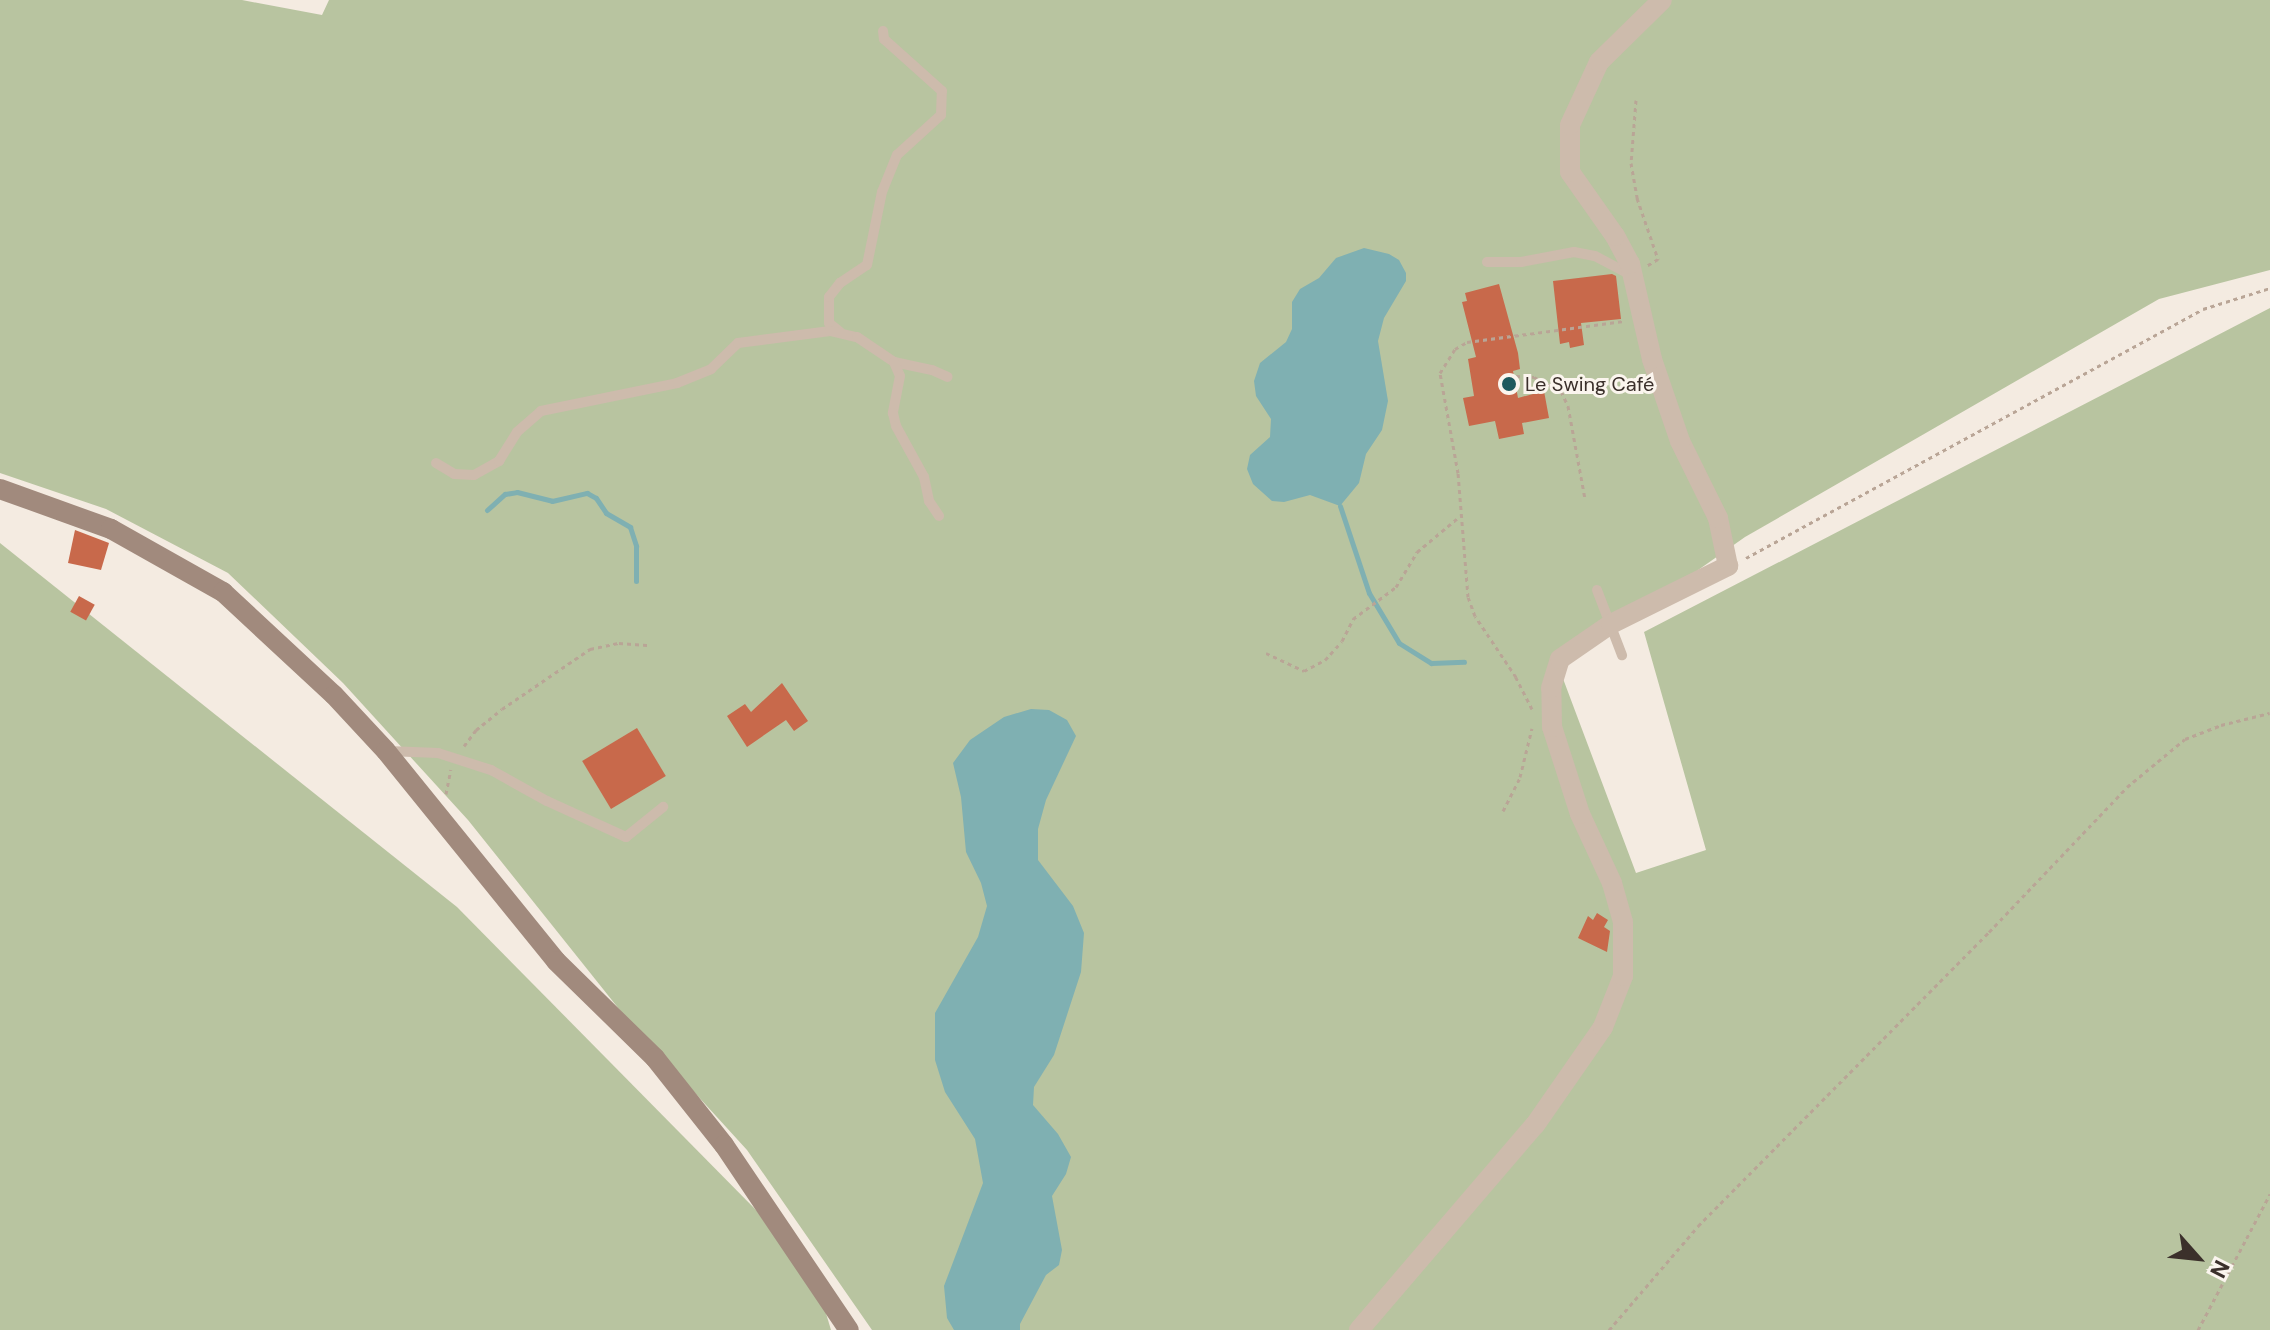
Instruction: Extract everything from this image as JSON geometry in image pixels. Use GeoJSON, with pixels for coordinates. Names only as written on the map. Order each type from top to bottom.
{"type":"FeatureCollection","features":[{"type":"Feature","properties":{"kind":"street"},"geometry":{"type":"LineString","coordinates":[[1359,1330],[1535,1125],[1577,1069],[1603,1027],[1623,976],[1623,922],[1612,883],[1580,814],[1552,727],[1550,704],[1560,659],[1611,624],[1728,566],[1718,518],[1680,441],[1652,359],[1632,276],[1615,236],[1570,172],[1570,125],[1599,62],[1662,0]]}},
{"type":"Feature","properties":{"kind":"street"},"geometry":{"type":"LineString","coordinates":[[0,489],[111,529],[223,592],[334,695],[386,751],[556,961],[655,1058],[724,1145],[849,1330]]}},
{"type":"Feature","properties":{"kind":"lane"},"geometry":{"type":"LineString","coordinates":[[841,334],[829,323],[829,297],[840,283],[867,265],[882,192],[897,155],[941,115],[942,91],[884,39],[883,31]]}},
{"type":"Feature","properties":{"kind":"lane"},"geometry":{"type":"LineString","coordinates":[[1487,262],[1521,262],[1574,252],[1595,256],[1632,276]]}},
{"type":"Feature","properties":{"kind":"lane"},"geometry":{"type":"LineString","coordinates":[[436,463],[454,474],[474,475],[499,461],[529,418],[541,411],[677,383],[711,369],[738,343],[805,333],[841,334],[878,348],[894,362],[900,376],[893,413],[896,426],[924,477],[929,501],[939,516]]}},
{"type":"Feature","properties":{"kind":"lane"},"geometry":{"type":"LineString","coordinates":[[894,362],[932,370],[948,377]]}},
{"type":"Feature","properties":{"kind":"lane"},"geometry":{"type":"LineString","coordinates":[[1597,590],[1622,655]]}},
{"type":"Feature","properties":{"kind":"lane"},"geometry":{"type":"LineString","coordinates":[[386,751],[438,753],[491,770],[547,801],[626,837],[663,807]]}},
{"type":"Feature","properties":{"kind":"path"},"geometry":{"type":"LineString","coordinates":[[1728,566],[2203,309],[2270,288]]}},
{"type":"Feature","properties":{"kind":"path"},"geometry":{"type":"LineString","coordinates":[[1486,338],[1455,349],[1440,373],[1458,473],[1464,576],[1475,616],[1516,677],[1532,711],[1527,753],[1503,811]]}},
{"type":"Feature","properties":{"kind":"path"},"geometry":{"type":"LineString","coordinates":[[1516,376],[1534,377],[1561,391],[1568,406],[1585,499]]}},
{"type":"Feature","properties":{"kind":"path"},"geometry":{"type":"LineString","coordinates":[[1266,653],[1295,668],[1312,669],[1335,650],[1353,619],[1396,587],[1417,552],[1461,516]]}},
{"type":"Feature","properties":{"kind":"path"},"geometry":{"type":"LineString","coordinates":[[446,796],[455,758],[476,730],[590,649],[619,643],[650,645]]}},
{"type":"Feature","properties":{"kind":"path"},"geometry":{"type":"LineString","coordinates":[[1609,1330],[1698,1226],[1989,932],[2127,787],[2185,739],[2221,725],[2270,713]]}},
{"type":"Feature","properties":{"kind":"path"},"geometry":{"type":"LineString","coordinates":[[2198,1330],[2270,1194]]}},
{"type":"Feature","properties":{"kind":"green space"},"geometry":{"type":"Polygon","coordinates":[[[0,0],[242,0],[322,15],[329,0],[2270,0],[2270,270],[2159,299],[1745,537],[1559,668],[1636,873],[1706,850],[1644,632],[2270,308],[2270,1330],[872,1330],[747,1150],[623,1014],[468,820],[343,683],[228,573],[106,509],[0,473],[0,0]]]}},
{"type":"Feature","properties":{"kind":"green space"},"geometry":{"type":"Polygon","coordinates":[[[0,543],[457,907],[757,1211],[825,1310],[831,1330],[0,1330],[0,543]]]}},
{"type":"Feature","properties":{"kind":"water"},"geometry":{"type":"Polygon","coordinates":[[[1364,248],[1389,254],[1399,260],[1406,273],[1406,281],[1384,318],[1378,341],[1388,401],[1382,430],[1366,454],[1359,483],[1340,506],[1310,495],[1284,502],[1272,501],[1253,484],[1247,469],[1250,455],[1270,437],[1271,419],[1256,396],[1254,381],[1260,363],[1286,342],[1292,329],[1292,302],[1300,289],[1319,278],[1336,258],[1364,248]]]}},
{"type":"Feature","properties":{"kind":"water"},"geometry":{"type":"Polygon","coordinates":[[[1031,709],[1049,710],[1067,720],[1076,736],[1046,800],[1038,829],[1038,860],[1073,906],[1084,933],[1081,972],[1054,1055],[1034,1087],[1033,1105],[1058,1134],[1071,1157],[1066,1174],[1052,1196],[1062,1250],[1059,1265],[1046,1275],[1020,1324],[1020,1330],[954,1330],[947,1318],[944,1286],[983,1183],[975,1139],[945,1092],[935,1060],[935,1013],[978,937],[987,906],[981,883],[966,852],[961,797],[953,763],[970,740],[1004,717],[1031,709]]]}},
{"type":"Feature","properties":{"kind":"building"},"geometry":{"type":"Polygon","coordinates":[[[1616,276],[1621,319],[1581,323],[1584,345],[1570,348],[1569,342],[1560,344],[1553,281],[1616,276]]]}},
{"type":"Feature","properties":{"kind":"building"},"geometry":{"type":"Polygon","coordinates":[[[1499,284],[1518,353],[1520,369],[1513,371],[1518,398],[1544,391],[1549,418],[1522,423],[1524,434],[1499,439],[1495,421],[1469,426],[1463,398],[1474,396],[1468,359],[1476,357],[1462,302],[1467,301],[1465,293],[1499,284]]]}},
{"type":"Feature","properties":{"kind":"building"},"geometry":{"type":"Polygon","coordinates":[[[75,530],[109,543],[101,570],[68,563],[75,530]]]}},
{"type":"Feature","properties":{"kind":"building"},"geometry":{"type":"Polygon","coordinates":[[[79,596],[95,605],[86,620],[70,612],[79,596]]]}},
{"type":"Feature","properties":{"kind":"building"},"geometry":{"type":"Polygon","coordinates":[[[782,683],[808,721],[794,731],[786,720],[747,747],[727,716],[745,704],[751,712],[782,683]]]}},
{"type":"Feature","properties":{"kind":"building"},"geometry":{"type":"Polygon","coordinates":[[[637,728],[666,776],[611,809],[582,761],[637,728]]]}},
{"type":"Feature","properties":{"kind":"building"},"geometry":{"type":"Polygon","coordinates":[[[1597,913],[1608,920],[1604,927],[1610,931],[1607,952],[1578,938],[1588,916],[1593,920],[1597,913]]]}},
{"type":"Feature","properties":{"kind":"waterway"},"geometry":{"type":"LineString","coordinates":[[487,510],[505,494],[517,492],[552,501],[587,493],[596,498],[606,513],[630,527],[636,546],[636,581]]}},
{"type":"Feature","properties":{"kind":"waterway"},"geometry":{"type":"LineString","coordinates":[[1340,506],[1369,593],[1399,643],[1431,663],[1464,662]]}},
{"type":"Feature","properties":{"kind":"place","name":"Le Swing Café"},"geometry":{"type":"Point","coordinates":[1509,384]}}]}
